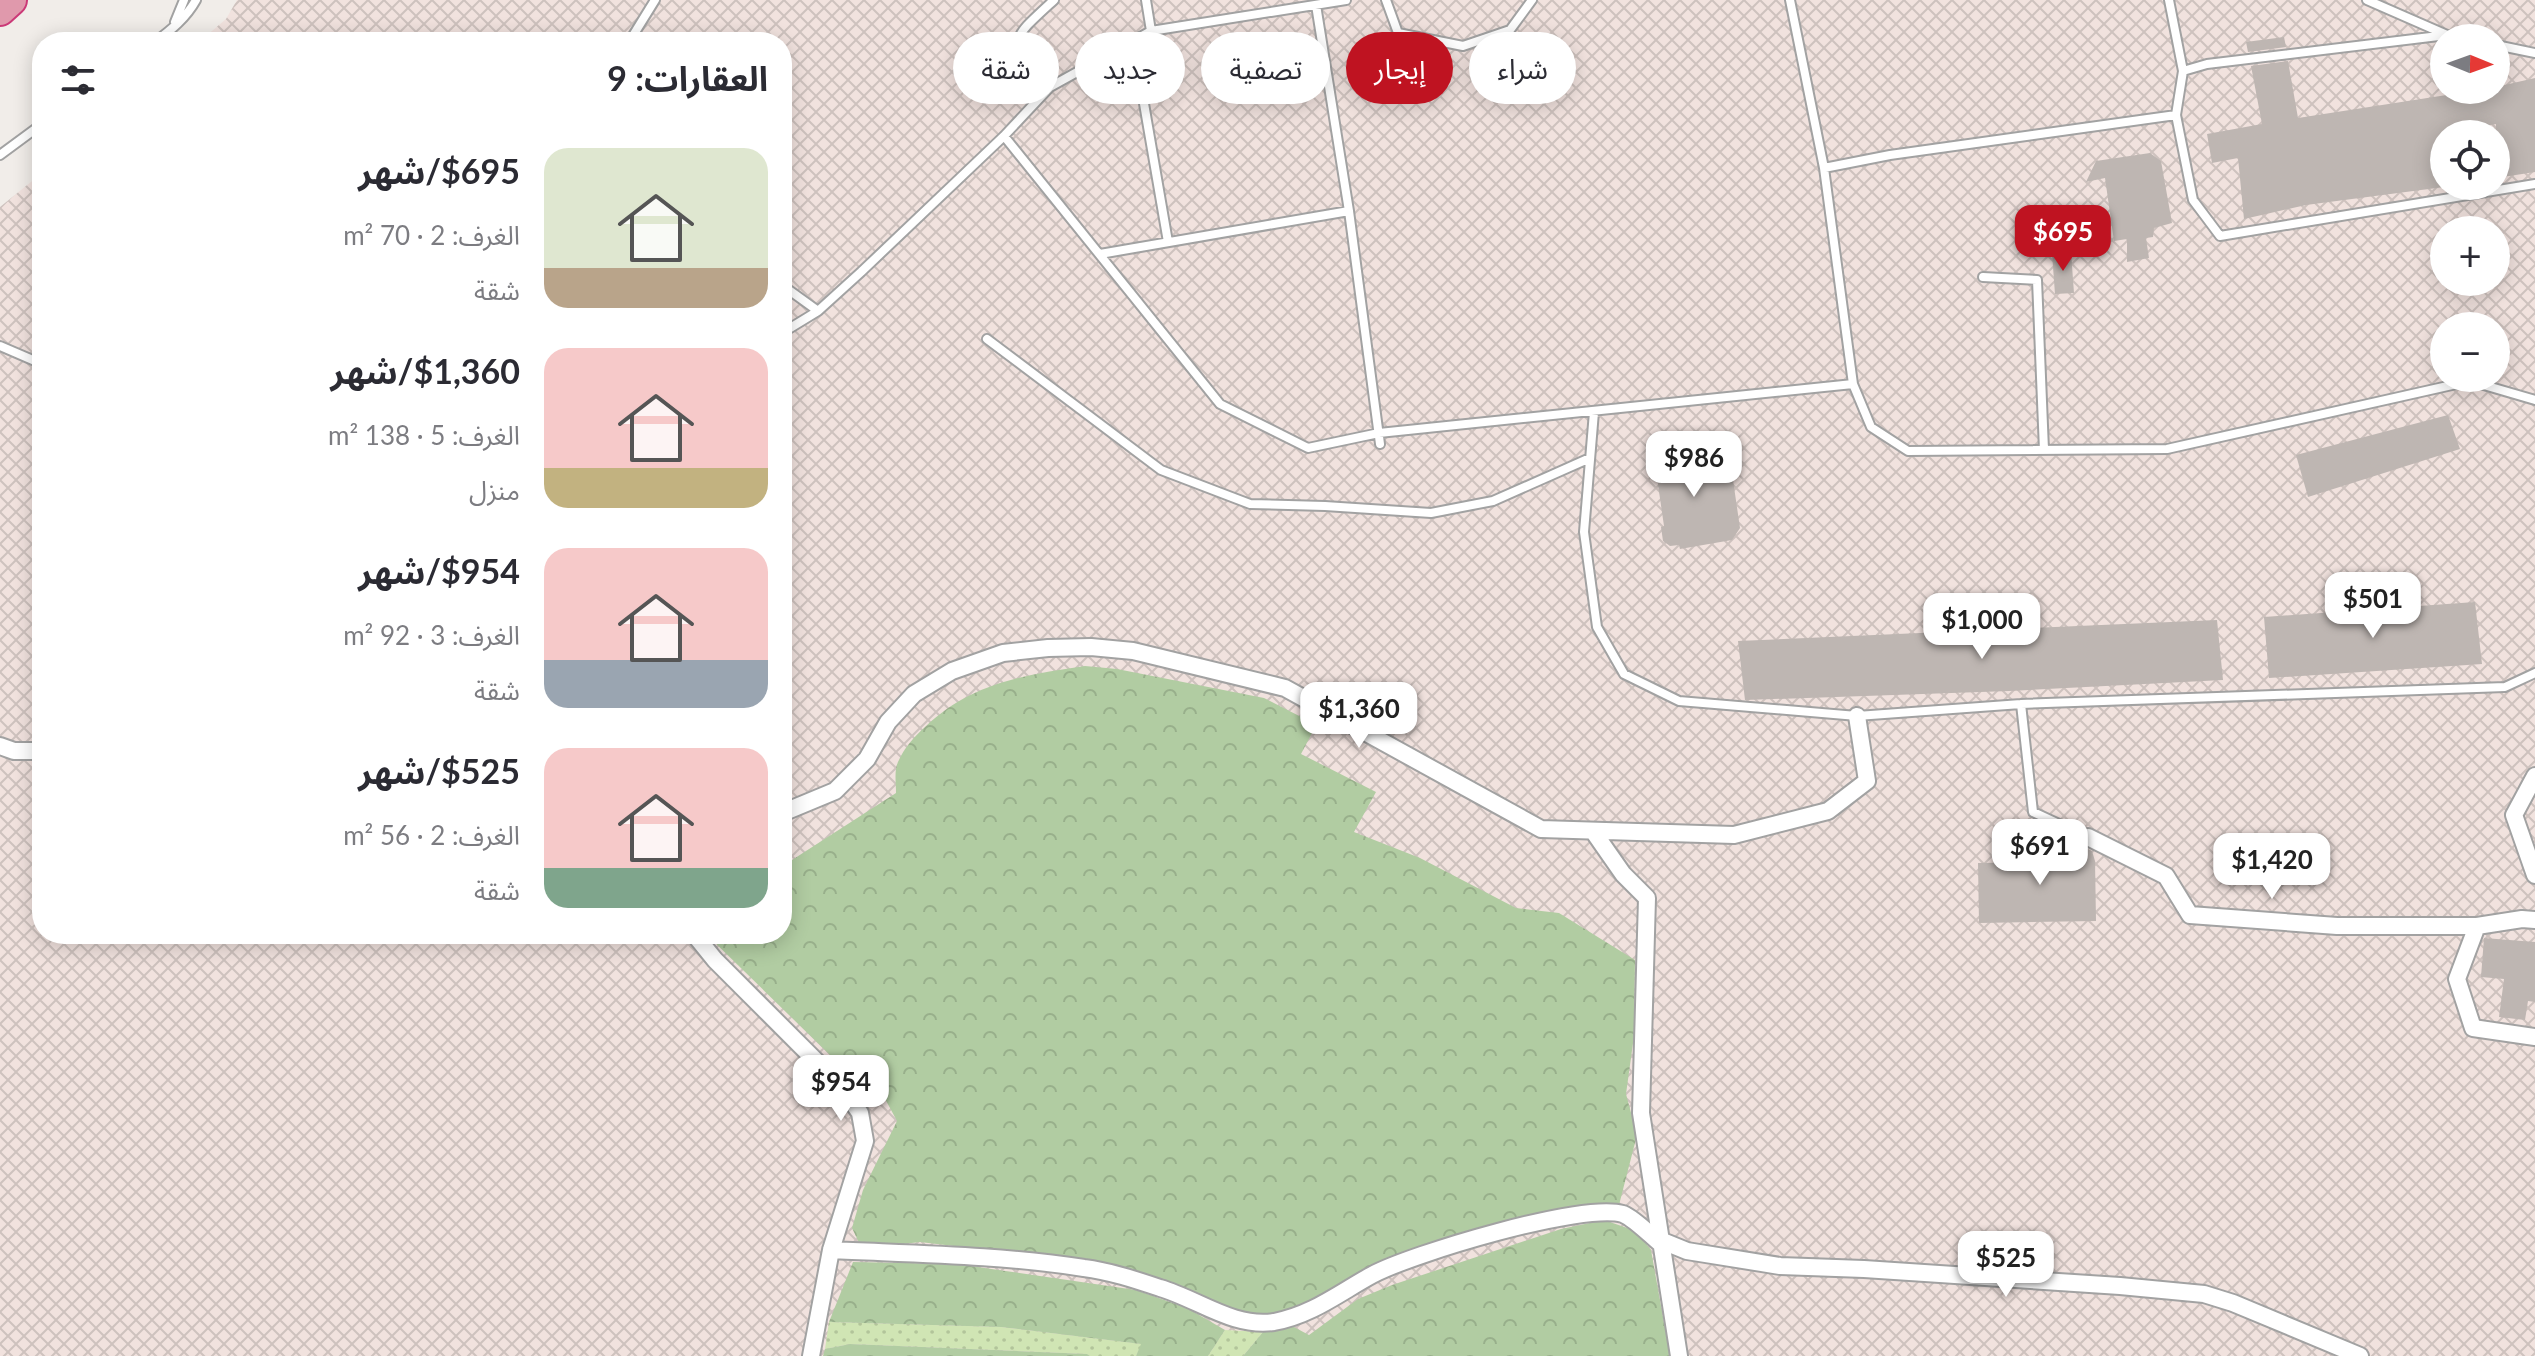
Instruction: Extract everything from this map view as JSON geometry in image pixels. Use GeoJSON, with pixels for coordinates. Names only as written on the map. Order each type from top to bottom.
{"type":"FeatureCollection","features":[{"type":"Feature","properties":{"kind":"highway"},"geometry":{"type":"LineString","coordinates":[[0,10],[11,0]]}},
{"type":"Feature","properties":{"kind":"street"},"geometry":{"type":"LineString","coordinates":[[792,809],[835,791],[867,759],[888,722],[914,694],[952,671],[1003,653],[1048,648],[1091,647],[1133,651],[1285,688],[1541,829],[1734,835],[1828,811],[1867,781],[1857,716]]}},
{"type":"Feature","properties":{"kind":"street"},"geometry":{"type":"LineString","coordinates":[[0,746],[14,751],[32,751]]}},
{"type":"Feature","properties":{"kind":"street"},"geometry":{"type":"LineString","coordinates":[[2535,776],[2514,815],[2535,875]]}},
{"type":"Feature","properties":{"kind":"street"},"geometry":{"type":"LineString","coordinates":[[1593,831],[1623,874],[1647,898],[1641,1113],[1679,1356]]}},
{"type":"Feature","properties":{"kind":"street"},"geometry":{"type":"LineString","coordinates":[[2088,837],[2166,876],[2190,915],[2337,926],[2477,926],[2535,920]]}},
{"type":"Feature","properties":{"kind":"street"},"geometry":{"type":"LineString","coordinates":[[2477,926],[2457,979],[2473,1028],[2535,1037]]}},
{"type":"Feature","properties":{"kind":"street"},"geometry":{"type":"LineString","coordinates":[[702,944],[841,1086],[860,1113],[865,1141],[831,1250],[811,1356]]}},
{"type":"Feature","properties":{"kind":"street"},"geometry":{"type":"LineString","coordinates":[[831,1250],[996,1258],[1087,1268],[1164,1289],[1253,1324],[1299,1315],[1330,1301],[1373,1274],[1419,1254],[1547,1220],[1599,1212],[1624,1215],[1660,1242],[1687,1251],[1780,1266],[1864,1269],[2204,1294],[2360,1356]]}},
{"type":"Feature","properties":{"kind":"lane"},"geometry":{"type":"LineString","coordinates":[[171,30],[184,0]]}},
{"type":"Feature","properties":{"kind":"lane"},"geometry":{"type":"LineString","coordinates":[[168,32],[196,0]]}},
{"type":"Feature","properties":{"kind":"lane"},"geometry":{"type":"LineString","coordinates":[[635,32],[655,0]]}},
{"type":"Feature","properties":{"kind":"lane"},"geometry":{"type":"LineString","coordinates":[[1022,32],[1054,0]]}},
{"type":"Feature","properties":{"kind":"lane"},"geometry":{"type":"LineString","coordinates":[[1146,0],[1151,31],[1346,0]]}},
{"type":"Feature","properties":{"kind":"lane"},"geometry":{"type":"LineString","coordinates":[[1386,0],[1398,33],[1463,46],[1510,30],[1532,0]]}},
{"type":"Feature","properties":{"kind":"lane"},"geometry":{"type":"LineString","coordinates":[[1790,0],[1824,168],[1853,384],[1871,427],[1908,451],[2167,449],[2470,381],[2535,400]]}},
{"type":"Feature","properties":{"kind":"lane"},"geometry":{"type":"LineString","coordinates":[[2169,0],[2183,71],[2176,115],[2193,200],[2220,236],[2535,184]]}},
{"type":"Feature","properties":{"kind":"lane"},"geometry":{"type":"LineString","coordinates":[[2367,0],[2430,28]]}},
{"type":"Feature","properties":{"kind":"lane"},"geometry":{"type":"LineString","coordinates":[[1316,5],[1349,211],[1380,444]]}},
{"type":"Feature","properties":{"kind":"lane"},"geometry":{"type":"LineString","coordinates":[[2183,71],[2207,64],[2430,37]]}},
{"type":"Feature","properties":{"kind":"lane"},"geometry":{"type":"LineString","coordinates":[[2510,48],[2535,53]]}},
{"type":"Feature","properties":{"kind":"lane"},"geometry":{"type":"LineString","coordinates":[[792,327],[818,311],[1034,104]]}},
{"type":"Feature","properties":{"kind":"lane"},"geometry":{"type":"LineString","coordinates":[[1144,104],[1168,242]]}},
{"type":"Feature","properties":{"kind":"lane"},"geometry":{"type":"LineString","coordinates":[[1824,168],[1890,155],[2176,115]]}},
{"type":"Feature","properties":{"kind":"lane"},"geometry":{"type":"LineString","coordinates":[[0,155],[32,131]]}},
{"type":"Feature","properties":{"kind":"lane"},"geometry":{"type":"LineString","coordinates":[[1004,136],[1220,404],[1308,448],[1379,433],[1853,384]]}},
{"type":"Feature","properties":{"kind":"lane"},"geometry":{"type":"LineString","coordinates":[[1100,254],[1349,211]]}},
{"type":"Feature","properties":{"kind":"lane"},"geometry":{"type":"LineString","coordinates":[[1983,277],[2037,280],[2044,450]]}},
{"type":"Feature","properties":{"kind":"lane"},"geometry":{"type":"LineString","coordinates":[[792,292],[818,311]]}},
{"type":"Feature","properties":{"kind":"lane"},"geometry":{"type":"LineString","coordinates":[[987,339],[1161,470],[1250,504],[1431,513],[1493,501],[1590,458]]}},
{"type":"Feature","properties":{"kind":"lane"},"geometry":{"type":"LineString","coordinates":[[0,346],[32,360]]}},
{"type":"Feature","properties":{"kind":"lane"},"geometry":{"type":"LineString","coordinates":[[1594,412],[1584,532],[1597,627],[1624,674],[1679,701],[1857,716],[2021,704],[2505,687],[2535,673]]}},
{"type":"Feature","properties":{"kind":"lane"},"geometry":{"type":"LineString","coordinates":[[2021,704],[2033,812],[2088,837]]}},
{"type":"Feature","properties":{"kind":"shaded area"},"geometry":{"type":"Polygon","coordinates":[[[237,0],[2535,0],[2535,1356],[0,1356],[0,207],[32,181],[32,944],[792,944],[792,32],[211,32],[226,19],[237,0]]]}},
{"type":"Feature","properties":{"kind":"green space"},"geometry":{"type":"Polygon","coordinates":[[[1085,666],[1117,669],[1264,698],[1309,721],[1312,733],[1301,754],[1376,792],[1354,832],[1420,858],[1516,908],[1559,913],[1635,960],[1634,1036],[1626,1094],[1637,1135],[1619,1205],[1535,1215],[1304,1311],[1260,1319],[1236,1315],[1174,1285],[1046,1257],[920,1242],[862,1249],[852,1228],[863,1190],[897,1121],[877,1084],[831,1056],[716,944],[792,944],[792,860],[896,793],[896,769],[903,752],[943,712],[979,691],[1040,673],[1085,666]]]}},
{"type":"Feature","properties":{"kind":"green space"},"geometry":{"type":"Polygon","coordinates":[[[1604,1220],[1636,1231],[1651,1250],[1670,1356],[1243,1356],[1263,1332],[1290,1325],[1309,1335],[1358,1299],[1392,1285],[1561,1229],[1604,1220]]]}},
{"type":"Feature","properties":{"kind":"green space"},"geometry":{"type":"Polygon","coordinates":[[[853,1262],[957,1264],[1136,1290],[1187,1308],[1225,1330],[1208,1356],[1136,1356],[1141,1344],[1001,1327],[829,1322],[853,1262]]]}},
{"type":"Feature","properties":{"kind":"green space"},"geometry":{"type":"Polygon","coordinates":[[[829,1322],[1001,1327],[1142,1344],[1136,1356],[850,1344],[825,1349],[829,1322]]]}},
{"type":"Feature","properties":{"kind":"green space"},"geometry":{"type":"Polygon","coordinates":[[[1225,1330],[1263,1332],[1243,1356],[1208,1356],[1225,1330]]]}},
{"type":"Feature","properties":{"kind":"green space"},"geometry":{"type":"Polygon","coordinates":[[[850,1344],[1090,1356],[823,1356],[825,1349],[850,1344]]]}},
{"type":"Feature","properties":{"kind":"building"},"geometry":{"type":"Polygon","coordinates":[[[2284,37],[2286,47],[2248,52],[2246,42],[2284,37]]]}},
{"type":"Feature","properties":{"kind":"building"},"geometry":{"type":"Polygon","coordinates":[[[2288,61],[2298,118],[2430,98],[2430,104],[2510,104],[2510,84],[2535,78],[2535,172],[2510,176],[2510,120],[2430,120],[2430,189],[2306,205],[2244,219],[2238,158],[2212,163],[2207,134],[2262,124],[2251,66],[2288,61]]]}},
{"type":"Feature","properties":{"kind":"building"},"geometry":{"type":"Polygon","coordinates":[[[2150,153],[2161,161],[2172,223],[2154,228],[2153,237],[2146,238],[2149,258],[2127,262],[2127,239],[2114,241],[2105,178],[2086,182],[2096,161],[2150,153]]]}},
{"type":"Feature","properties":{"kind":"building"},"geometry":{"type":"Polygon","coordinates":[[[2071,252],[2074,293],[2055,294],[2052,253],[2071,252]]]}},
{"type":"Feature","properties":{"kind":"building"},"geometry":{"type":"Polygon","coordinates":[[[2448,415],[2460,449],[2308,497],[2296,455],[2448,415]]]}},
{"type":"Feature","properties":{"kind":"building"},"geometry":{"type":"Polygon","coordinates":[[[1700,441],[1704,469],[1715,467],[1717,482],[1733,480],[1740,528],[1732,540],[1680,549],[1679,545],[1670,546],[1663,541],[1661,527],[1664,526],[1654,457],[1663,446],[1700,441]]]}},
{"type":"Feature","properties":{"kind":"building"},"geometry":{"type":"Polygon","coordinates":[[[2475,602],[2482,664],[2269,678],[2264,617],[2475,602]]]}},
{"type":"Feature","properties":{"kind":"building"},"geometry":{"type":"Polygon","coordinates":[[[2217,620],[2223,680],[2009,691],[1745,700],[1738,641],[2217,620]]]}},
{"type":"Feature","properties":{"kind":"building"},"geometry":{"type":"Polygon","coordinates":[[[2077,840],[2092,851],[2095,861],[2096,921],[1979,923],[1978,863],[2045,862],[2043,843],[2077,840]]]}},
{"type":"Feature","properties":{"kind":"building"},"geometry":{"type":"Polygon","coordinates":[[[2484,938],[2535,942],[2535,1002],[2528,1001],[2525,1020],[2499,1017],[2504,979],[2481,977],[2484,938]]]}}]}
